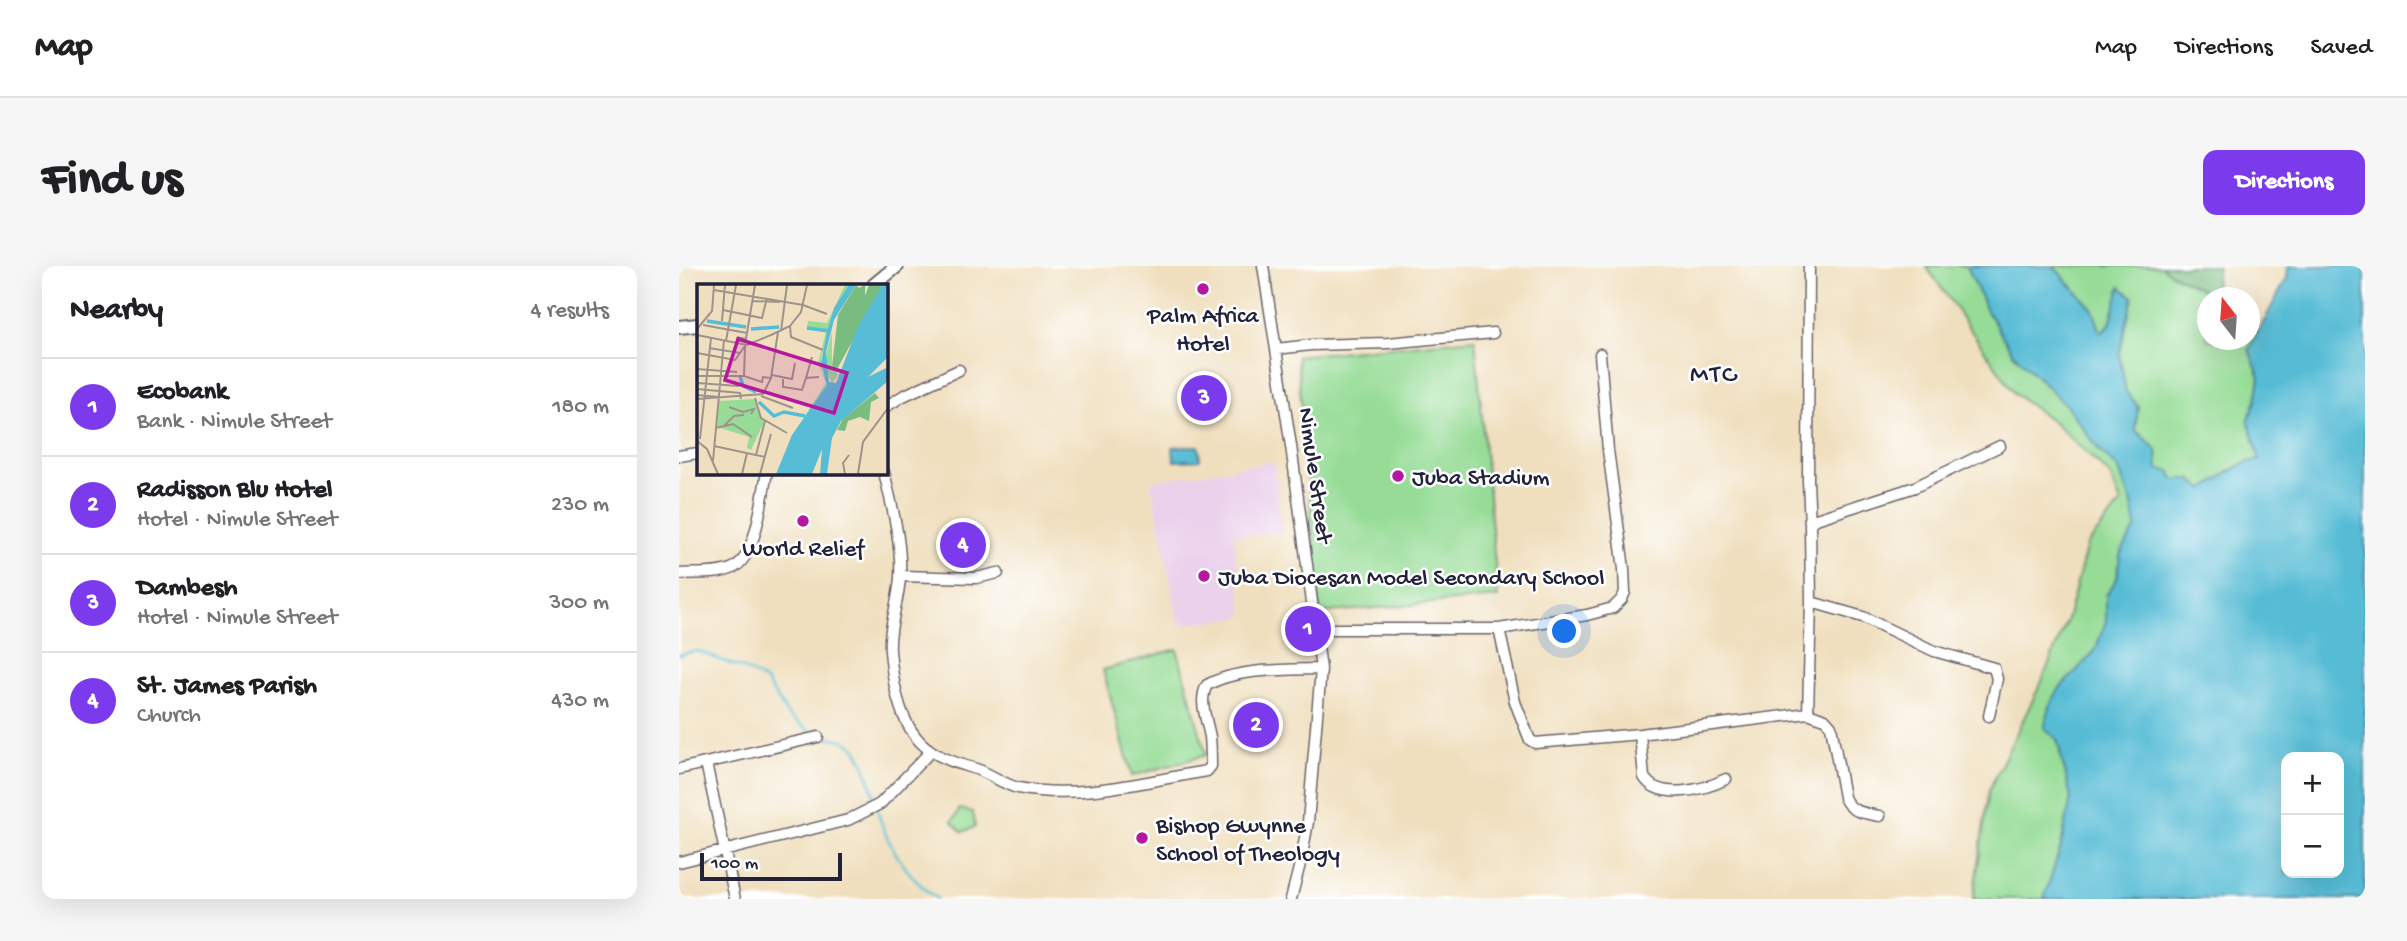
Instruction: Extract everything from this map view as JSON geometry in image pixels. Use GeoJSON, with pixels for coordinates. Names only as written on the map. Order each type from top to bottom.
{"type":"FeatureCollection","features":[{"type":"Feature","properties":{"kind":"street"},"geometry":{"type":"LineString","coordinates":[[875,284],[897,266]]}},
{"type":"Feature","properties":{"kind":"street","name":"Nimule Street"},"geometry":{"type":"LineString","coordinates":[[1263,266],[1321,669],[1308,822],[1291,899]]}},
{"type":"Feature","properties":{"kind":"street"},"geometry":{"type":"LineString","coordinates":[[1808,713],[1811,602],[1808,469],[1809,266]]}},
{"type":"Feature","properties":{"kind":"street"},"geometry":{"type":"LineString","coordinates":[[679,327],[697,325]]}},
{"type":"Feature","properties":{"kind":"street"},"geometry":{"type":"LineString","coordinates":[[1276,349],[1493,333]]}},
{"type":"Feature","properties":{"kind":"street"},"geometry":{"type":"LineString","coordinates":[[1317,629],[1499,629],[1587,615],[1612,608],[1625,592],[1600,354]]}},
{"type":"Feature","properties":{"kind":"street"},"geometry":{"type":"LineString","coordinates":[[887,406],[959,370]]}},
{"type":"Feature","properties":{"kind":"street"},"geometry":{"type":"LineString","coordinates":[[1810,525],[1818,518],[1915,487],[2000,446]]}},
{"type":"Feature","properties":{"kind":"street"},"geometry":{"type":"LineString","coordinates":[[679,456],[697,453]]}},
{"type":"Feature","properties":{"kind":"street"},"geometry":{"type":"LineString","coordinates":[[679,574],[725,570],[740,562],[751,548],[768,474]]}},
{"type":"Feature","properties":{"kind":"street"},"geometry":{"type":"LineString","coordinates":[[884,474],[899,553],[900,576],[889,647],[904,719],[916,738],[931,751],[987,773],[1016,788],[1087,790],[1207,771],[1211,766],[1210,737],[1203,710],[1204,689],[1207,685],[1241,675],[1321,669]]}},
{"type":"Feature","properties":{"kind":"street"},"geometry":{"type":"LineString","coordinates":[[900,576],[976,578],[998,573]]}},
{"type":"Feature","properties":{"kind":"street"},"geometry":{"type":"LineString","coordinates":[[1811,602],[1863,617],[1934,651],[1994,668],[1997,679],[1989,716]]}},
{"type":"Feature","properties":{"kind":"street"},"geometry":{"type":"LineString","coordinates":[[1499,629],[1515,702],[1530,740],[1544,742],[1640,734],[1808,713],[1825,719],[1831,726],[1846,803],[1854,811],[1880,816]]}},
{"type":"Feature","properties":{"kind":"street"},"geometry":{"type":"LineString","coordinates":[[1640,734],[1644,777],[1655,788],[1692,791],[1727,779]]}},
{"type":"Feature","properties":{"kind":"street"},"geometry":{"type":"LineString","coordinates":[[679,769],[817,737]]}},
{"type":"Feature","properties":{"kind":"street"},"geometry":{"type":"LineString","coordinates":[[679,862],[848,820],[869,811],[880,804],[931,751]]}},
{"type":"Feature","properties":{"kind":"street"},"geometry":{"type":"LineString","coordinates":[[706,763],[735,899]]}},
{"type":"Feature","properties":{"kind":"shaded area","name":"Juba Diocesan Model Secondary School"},"geometry":{"type":"Polygon","coordinates":[[[1274,462],[1282,532],[1234,536],[1243,617],[1179,625],[1151,481],[1274,462]]]}},
{"type":"Feature","properties":{"kind":"green space"},"geometry":{"type":"Polygon","coordinates":[[[1926,266],[1967,266],[1987,311],[2013,353],[2067,406],[2099,450],[2118,468],[2132,503],[2136,528],[2120,555],[2117,579],[2106,595],[2106,621],[2095,651],[2059,689],[2051,703],[2045,728],[2057,739],[2071,798],[2061,846],[2044,899],[1973,899],[1989,790],[2042,681],[2067,620],[2087,545],[2121,503],[2110,475],[2054,422],[2015,394],[1926,266]]]}},
{"type":"Feature","properties":{"kind":"green space"},"geometry":{"type":"Polygon","coordinates":[[[2053,266],[2161,266],[2197,287],[2197,350],[2249,350],[2260,378],[2256,401],[2248,420],[2260,460],[2244,463],[2204,490],[2190,479],[2174,479],[2158,469],[2147,440],[2135,430],[2138,406],[2126,392],[2119,354],[2132,297],[2120,287],[2110,324],[2101,333],[2092,308],[2053,266]]]}},
{"type":"Feature","properties":{"kind":"green space"},"geometry":{"type":"Polygon","coordinates":[[[2161,266],[2218,266],[2215,287],[2197,287],[2161,266]]]}},
{"type":"Feature","properties":{"kind":"green space","name":"Juba Stadium"},"geometry":{"type":"Polygon","coordinates":[[[1475,339],[1498,597],[1320,613],[1297,356],[1475,339]]]}},
{"type":"Feature","properties":{"kind":"green space"},"geometry":{"type":"Polygon","coordinates":[[[1177,649],[1206,755],[1132,776],[1103,670],[1177,649]]]}},
{"type":"Feature","properties":{"kind":"green space"},"geometry":{"type":"Polygon","coordinates":[[[960,809],[973,812],[975,827],[962,832],[952,822],[960,809]]]}},
{"type":"Feature","properties":{"kind":"water"},"geometry":{"type":"Polygon","coordinates":[[[1967,266],[2053,266],[2092,308],[2101,332],[2110,324],[2120,287],[2133,297],[2119,354],[2126,392],[2138,406],[2135,430],[2157,450],[2158,469],[2170,471],[2174,479],[2190,479],[2204,489],[2237,467],[2260,460],[2248,420],[2256,401],[2260,378],[2249,350],[2260,350],[2260,328],[2287,278],[2288,266],[2365,266],[2365,899],[2044,899],[2061,846],[2071,798],[2057,739],[2044,728],[2051,703],[2059,689],[2095,651],[2106,621],[2106,595],[2117,579],[2120,555],[2136,527],[2132,503],[2118,468],[2099,450],[2067,406],[2013,353],[1987,311],[1967,266]]]}},
{"type":"Feature","properties":{"kind":"water"},"geometry":{"type":"Polygon","coordinates":[[[1199,446],[1200,460],[1174,461],[1173,447],[1199,446]]]}},
{"type":"Feature","properties":{"kind":"waterway"},"geometry":{"type":"LineString","coordinates":[[679,655],[698,651],[766,681],[788,715],[814,734]]}},
{"type":"Feature","properties":{"kind":"waterway"},"geometry":{"type":"LineString","coordinates":[[820,737],[845,741],[856,749],[867,771],[875,801]]}},
{"type":"Feature","properties":{"kind":"waterway"},"geometry":{"type":"LineString","coordinates":[[877,808],[899,859],[917,881],[937,899]]}},
{"type":"Feature","properties":{"kind":"place","name":"Palm Africa Hotel"},"geometry":{"type":"Point","coordinates":[1203,289]}},
{"type":"Feature","properties":{"kind":"place","name":"Dambesh"},"geometry":{"type":"Point","coordinates":[1204,398]}},
{"type":"Feature","properties":{"kind":"place","name":"Juba Stadium"},"geometry":{"type":"Point","coordinates":[1398,476]}},
{"type":"Feature","properties":{"kind":"place","name":"World Relief"},"geometry":{"type":"Point","coordinates":[803,521]}},
{"type":"Feature","properties":{"kind":"place","name":"St. James Parish"},"geometry":{"type":"Point","coordinates":[963,545]}},
{"type":"Feature","properties":{"kind":"place","name":"Juba Diocesan Model Secondary School"},"geometry":{"type":"Point","coordinates":[1204,576]}},
{"type":"Feature","properties":{"kind":"place","name":"Ecobank"},"geometry":{"type":"Point","coordinates":[1308,629]}},
{"type":"Feature","properties":{"kind":"place","name":"Radisson Blu Hotel"},"geometry":{"type":"Point","coordinates":[1256,725]}},
{"type":"Feature","properties":{"kind":"place","name":"Bishop Gwynne School of Theology"},"geometry":{"type":"Point","coordinates":[1142,838]}},
{"type":"Feature","properties":{"kind":"district","name":"MTC"},"geometry":{"type":"Point","coordinates":[1714,372]}}]}
